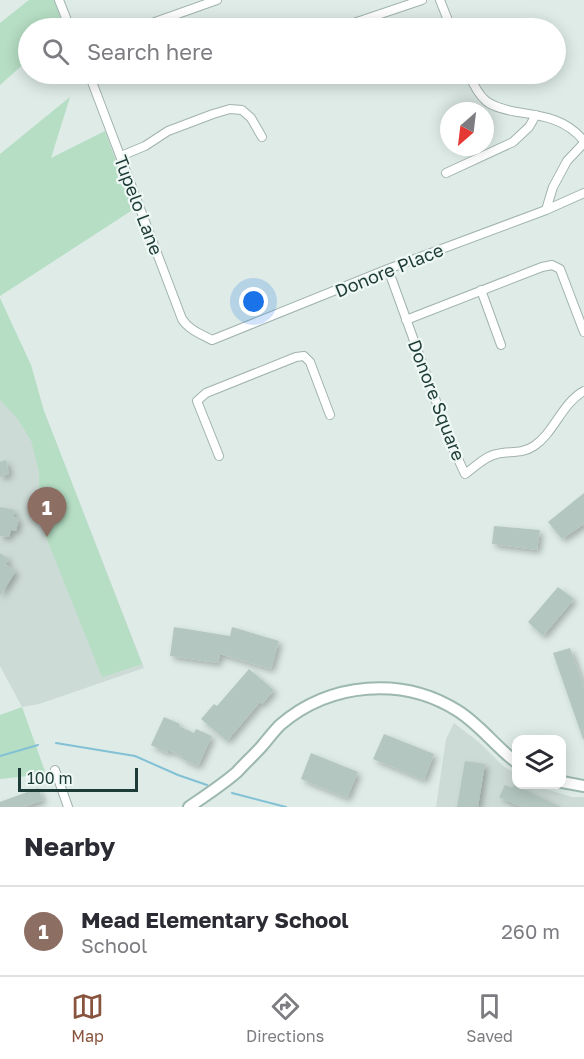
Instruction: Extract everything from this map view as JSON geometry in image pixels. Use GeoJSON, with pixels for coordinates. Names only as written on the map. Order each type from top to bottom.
{"type":"FeatureCollection","features":[{"type":"Feature","properties":{"kind":"street"},"geometry":{"type":"LineString","coordinates":[[59,0],[66,18]]}},
{"type":"Feature","properties":{"kind":"street"},"geometry":{"type":"LineString","coordinates":[[166,18],[217,0]]}},
{"type":"Feature","properties":{"kind":"street"},"geometry":{"type":"LineString","coordinates":[[369,18],[422,0]]}},
{"type":"Feature","properties":{"kind":"street"},"geometry":{"type":"LineString","coordinates":[[440,0],[448,18]]}},
{"type":"Feature","properties":{"kind":"street","name":"Tupelo Lane"},"geometry":{"type":"LineString","coordinates":[[93,84],[182,319],[195,332]]}},
{"type":"Feature","properties":{"kind":"street"},"geometry":{"type":"LineString","coordinates":[[474,84],[477,91],[488,102],[500,108],[548,117],[567,126],[584,142],[567,161],[553,187],[546,210]]}},
{"type":"Feature","properties":{"kind":"street"},"geometry":{"type":"LineString","coordinates":[[121,156],[145,146],[168,131],[230,109],[246,113],[262,137]]}},
{"type":"Feature","properties":{"kind":"street"},"geometry":{"type":"LineString","coordinates":[[446,173],[513,142],[529,127],[536,115]]}},
{"type":"Feature","properties":{"kind":"street","name":"Donore Place"},"geometry":{"type":"LineString","coordinates":[[195,332],[215,340],[388,269],[546,210],[584,193]]}},
{"type":"Feature","properties":{"kind":"street","name":"Donore Square"},"geometry":{"type":"LineString","coordinates":[[406,320],[547,265],[560,269],[584,332]]}},
{"type":"Feature","properties":{"kind":"street","name":"Donore Square"},"geometry":{"type":"LineString","coordinates":[[388,269],[453,448],[465,474],[492,456],[522,452],[535,446],[574,397],[584,391]]}},
{"type":"Feature","properties":{"kind":"street"},"geometry":{"type":"LineString","coordinates":[[481,290],[501,345]]}},
{"type":"Feature","properties":{"kind":"street"},"geometry":{"type":"LineString","coordinates":[[219,456],[197,400],[206,393],[296,357],[304,356],[310,362],[330,415]]}},
{"type":"Feature","properties":{"kind":"street"},"geometry":{"type":"LineString","coordinates":[[189,807],[234,774],[279,726],[320,700],[342,692],[369,688],[392,688],[417,692],[445,704],[470,720],[512,759]]}},
{"type":"Feature","properties":{"kind":"street"},"geometry":{"type":"LineString","coordinates":[[55,770],[68,807]]}},
{"type":"Feature","properties":{"kind":"street"},"geometry":{"type":"LineString","coordinates":[[566,783],[584,786]]}},
{"type":"Feature","properties":{"kind":"shaded area"},"geometry":{"type":"Polygon","coordinates":[[[0,382],[44,411],[144,668],[39,704],[22,707],[0,666],[0,382]]]}},
{"type":"Feature","properties":{"kind":"shaded area"},"geometry":{"type":"Polygon","coordinates":[[[454,723],[512,772],[512,789],[546,789],[572,797],[584,797],[584,807],[436,807],[446,739],[454,723]]]}},
{"type":"Feature","properties":{"kind":"green space"},"geometry":{"type":"Polygon","coordinates":[[[29,0],[54,0],[61,18],[18,18],[18,69],[0,85],[0,23],[29,0]]]}},
{"type":"Feature","properties":{"kind":"green space"},"geometry":{"type":"Polygon","coordinates":[[[70,97],[51,158],[105,131],[134,209],[0,296],[0,154],[70,97]]]}},
{"type":"Feature","properties":{"kind":"green space"},"geometry":{"type":"Polygon","coordinates":[[[0,298],[31,365],[44,411],[142,664],[102,677],[40,522],[39,472],[31,440],[17,418],[0,400],[0,298]]]}},
{"type":"Feature","properties":{"kind":"green space"},"geometry":{"type":"Polygon","coordinates":[[[22,707],[46,774],[0,779],[0,715],[22,707]]]}},
{"type":"Feature","properties":{"kind":"building"},"geometry":{"type":"Polygon","coordinates":[[[6,460],[9,474],[0,477],[0,462],[6,460]]]}},
{"type":"Feature","properties":{"kind":"building"},"geometry":{"type":"Polygon","coordinates":[[[584,493],[584,524],[562,539],[548,522],[584,493]]]}},
{"type":"Feature","properties":{"kind":"building"},"geometry":{"type":"Polygon","coordinates":[[[0,507],[15,510],[13,517],[19,518],[16,531],[11,530],[9,537],[0,536],[0,507]]]}},
{"type":"Feature","properties":{"kind":"building"},"geometry":{"type":"Polygon","coordinates":[[[494,526],[540,530],[537,550],[492,544],[494,526]]]}},
{"type":"Feature","properties":{"kind":"building"},"geometry":{"type":"Polygon","coordinates":[[[0,553],[9,559],[5,564],[16,571],[0,596],[0,553]]]}},
{"type":"Feature","properties":{"kind":"building"},"geometry":{"type":"Polygon","coordinates":[[[558,587],[574,599],[543,636],[528,622],[558,587]]]}},
{"type":"Feature","properties":{"kind":"building"},"geometry":{"type":"Polygon","coordinates":[[[174,627],[230,636],[232,627],[279,641],[271,669],[220,654],[218,663],[170,656],[174,627]]]}},
{"type":"Feature","properties":{"kind":"building"},"geometry":{"type":"Polygon","coordinates":[[[570,648],[584,687],[584,739],[553,653],[570,648]]]}},
{"type":"Feature","properties":{"kind":"building"},"geometry":{"type":"Polygon","coordinates":[[[249,669],[274,690],[262,704],[260,702],[227,741],[201,719],[214,704],[217,706],[249,669]]]}},
{"type":"Feature","properties":{"kind":"building"},"geometry":{"type":"Polygon","coordinates":[[[164,717],[194,733],[196,729],[212,736],[198,766],[168,750],[167,753],[151,745],[164,717]]]}},
{"type":"Feature","properties":{"kind":"building"},"geometry":{"type":"Polygon","coordinates":[[[384,734],[434,754],[424,780],[373,759],[384,734]]]}},
{"type":"Feature","properties":{"kind":"building"},"geometry":{"type":"Polygon","coordinates":[[[311,753],[358,772],[347,798],[301,779],[311,753]]]}},
{"type":"Feature","properties":{"kind":"building"},"geometry":{"type":"Polygon","coordinates":[[[465,761],[485,764],[478,807],[457,807],[465,761]]]}},
{"type":"Feature","properties":{"kind":"building"},"geometry":{"type":"Polygon","coordinates":[[[505,785],[512,789],[523,789],[561,807],[521,807],[499,797],[505,785]]]}},
{"type":"Feature","properties":{"kind":"building"},"geometry":{"type":"Polygon","coordinates":[[[38,788],[43,800],[24,807],[0,807],[0,802],[38,788]]]}},
{"type":"Feature","properties":{"kind":"waterway"},"geometry":{"type":"LineString","coordinates":[[56,743],[135,756],[207,785]]}},
{"type":"Feature","properties":{"kind":"waterway"},"geometry":{"type":"LineString","coordinates":[[0,756],[38,745]]}},
{"type":"Feature","properties":{"kind":"waterway"},"geometry":{"type":"LineString","coordinates":[[232,793],[286,807]]}},
{"type":"Feature","properties":{"kind":"place","name":"Mead Elementary School"},"geometry":{"type":"Point","coordinates":[47,537]}}]}
